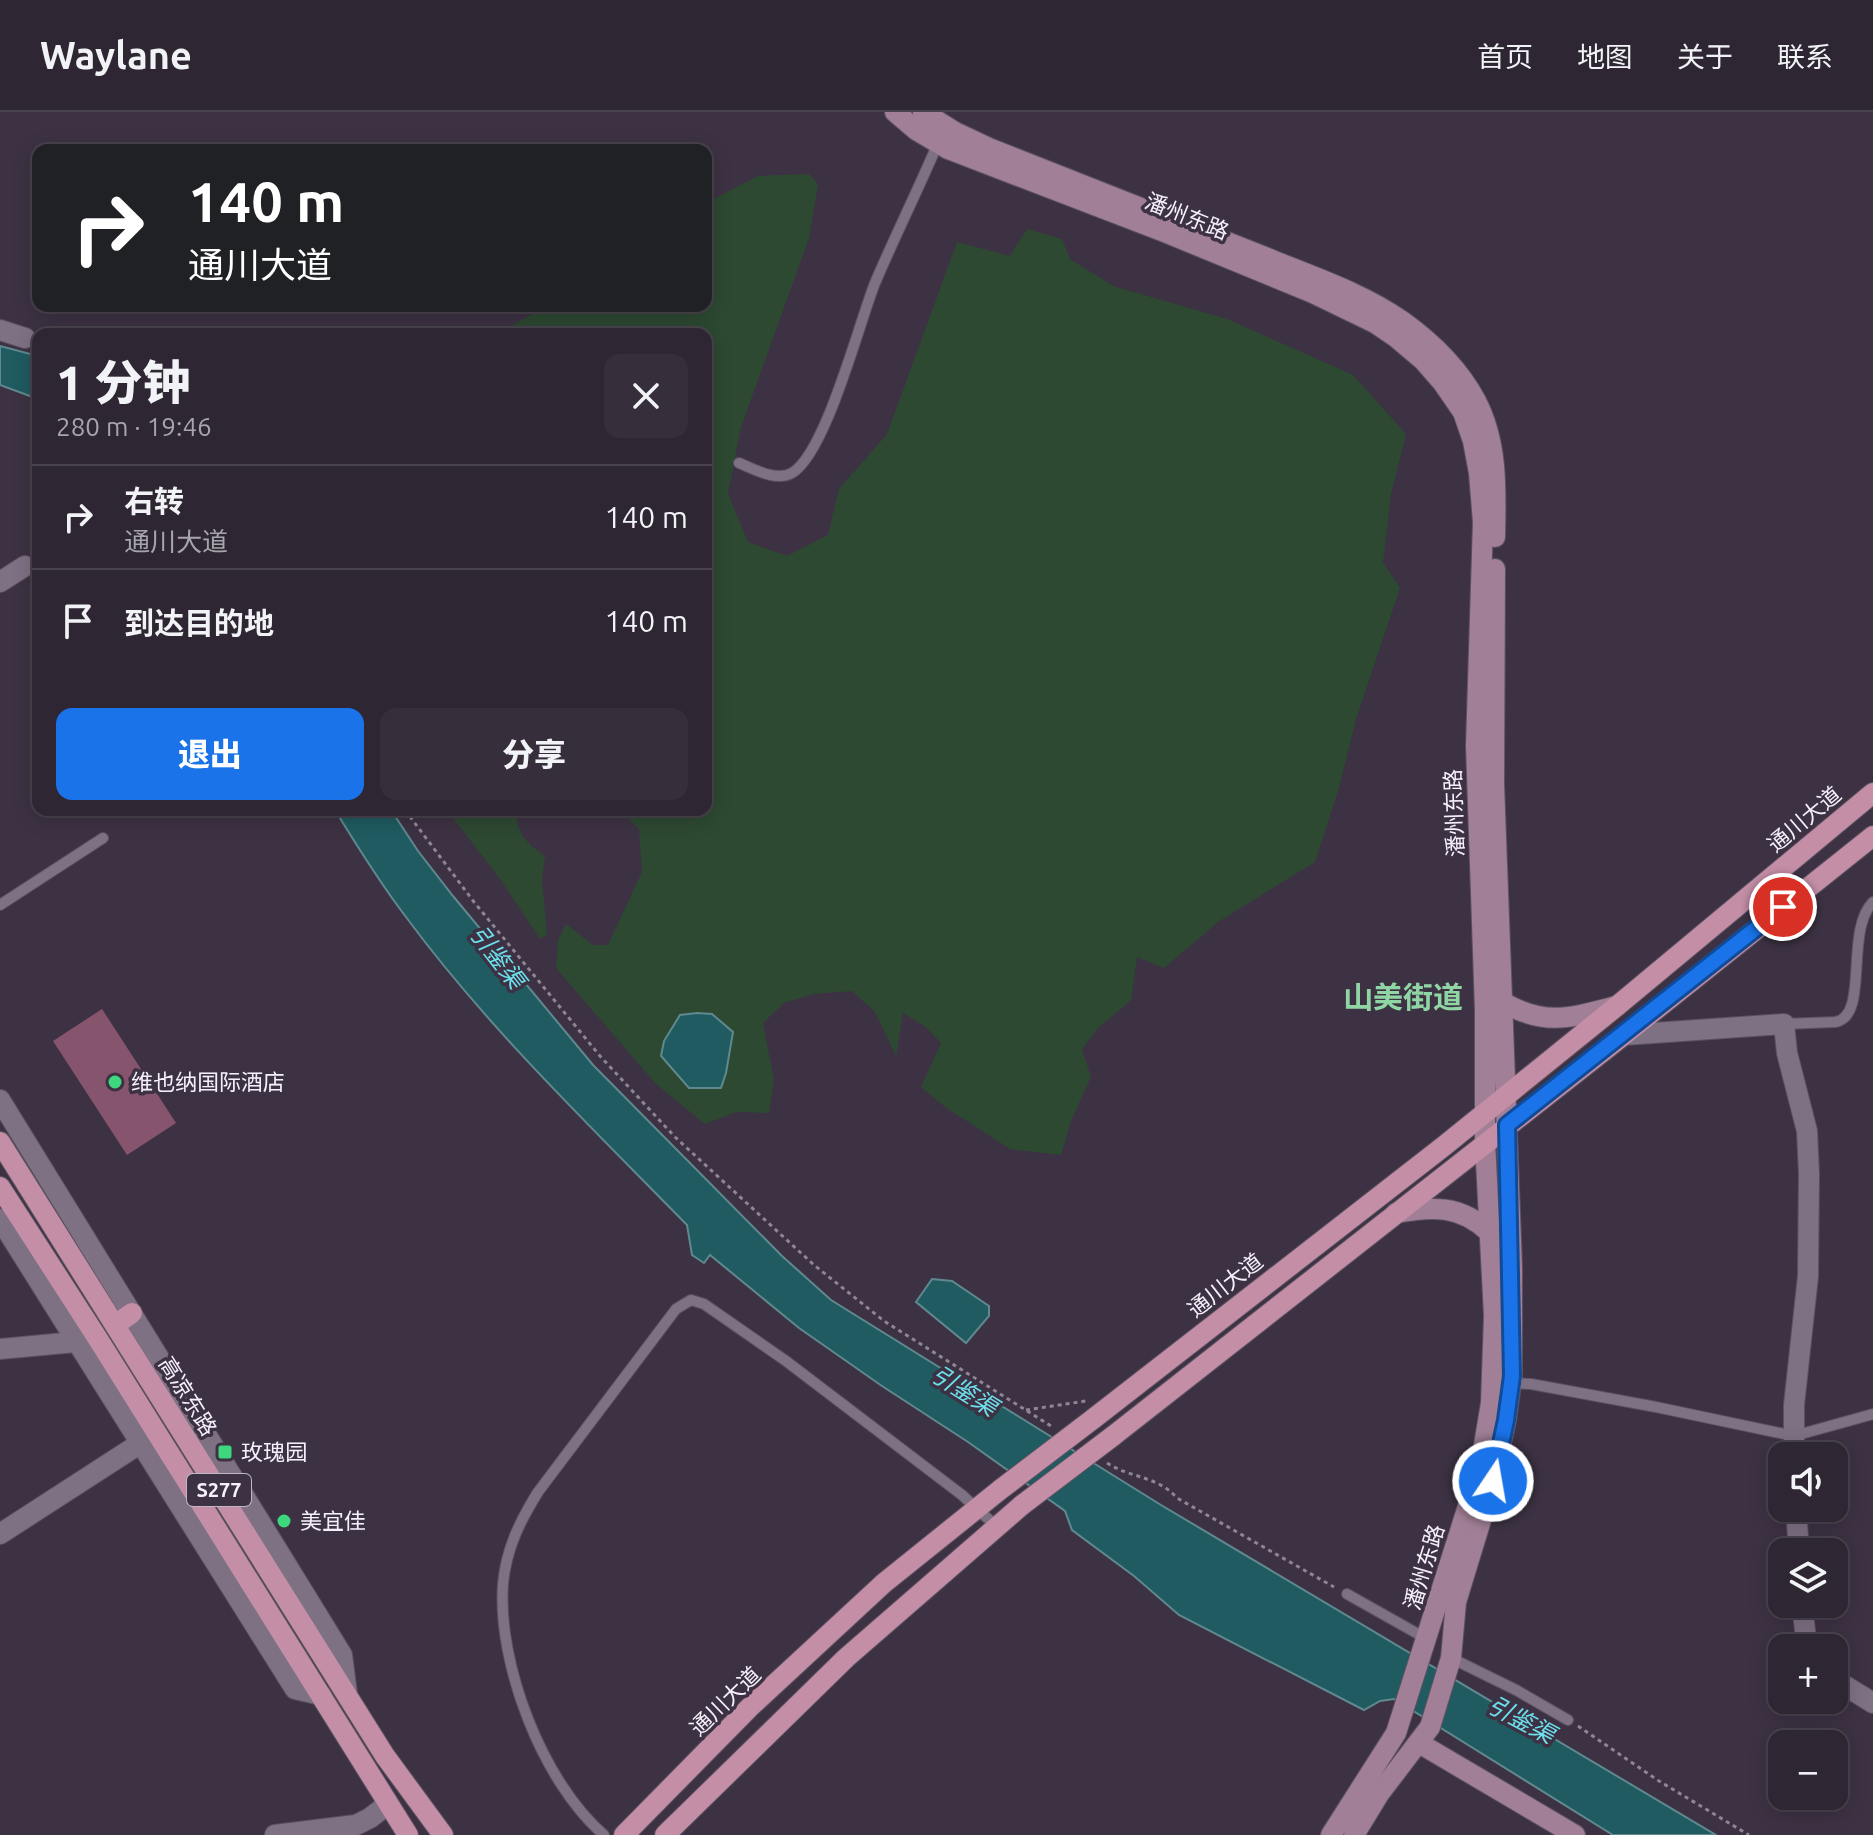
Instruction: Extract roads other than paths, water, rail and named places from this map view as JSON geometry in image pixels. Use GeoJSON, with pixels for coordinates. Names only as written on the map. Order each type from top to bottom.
{"type":"FeatureCollection","features":[{"type":"Feature","properties":{"kind":"main road","name":"潘州东路"},"geometry":{"type":"LineString","coordinates":[[895,112],[916,130],[989,148],[1373,304],[1400,320],[1432,346],[1458,374],[1475,399],[1493,451],[1496,492],[1494,784],[1512,1280],[1502,1384],[1404,1712],[1388,1749],[1331,1835]]}},
{"type":"Feature","properties":{"kind":"main road","name":"潘州东路"},"geometry":{"type":"LineString","coordinates":[[923,112],[942,135],[984,164],[1167,233],[1351,310],[1397,338],[1423,360],[1463,412],[1473,441],[1483,522],[1476,746],[1485,1011],[1485,1142],[1494,1316],[1506,1420],[1493,1481],[1456,1602],[1450,1665],[1424,1735],[1379,1794],[1354,1835]]}},
{"type":"Feature","properties":{"kind":"main road","name":"通川大道"},"geometry":{"type":"LineString","coordinates":[[624,1835],[750,1707],[884,1583],[1001,1489],[1089,1410],[1506,1096],[1873,793]]}},
{"type":"Feature","properties":{"kind":"main road"},"geometry":{"type":"LineString","coordinates":[[665,1835],[846,1658],[1022,1505],[1624,1035],[1873,836]]}},
{"type":"Feature","properties":{"kind":"main road"},"geometry":{"type":"LineString","coordinates":[[1651,977],[1669,997]]}},
{"type":"Feature","properties":{"kind":"main road"},"geometry":{"type":"LineString","coordinates":[[1501,1001],[1519,1012],[1548,1019],[1617,1006]]}},
{"type":"Feature","properties":{"kind":"main road","name":"高凉东路"},"geometry":{"type":"LineString","coordinates":[[0,1142],[124,1319],[241,1510],[385,1756],[443,1835]]}},
{"type":"Feature","properties":{"kind":"main road","name":"高凉东路"},"geometry":{"type":"LineString","coordinates":[[0,1187],[98,1339],[149,1438],[321,1695],[408,1835]]}},
{"type":"Feature","properties":{"kind":"main road"},"geometry":{"type":"LineString","coordinates":[[1396,1213],[1444,1207],[1478,1221],[1489,1232]]}},
{"type":"Feature","properties":{"kind":"main road"},"geometry":{"type":"LineString","coordinates":[[1424,1735],[1575,1835]]}},
{"type":"Feature","properties":{"kind":"main road"},"geometry":{"type":"LineString","coordinates":[[367,1770],[385,1756]]}},
{"type":"Feature","properties":{"kind":"street"},"geometry":{"type":"LineString","coordinates":[[0,330],[25,338]]}},
{"type":"Feature","properties":{"kind":"street"},"geometry":{"type":"LineString","coordinates":[[0,582],[25,566]]}},
{"type":"Feature","properties":{"kind":"street"},"geometry":{"type":"LineString","coordinates":[[1624,1035],[1784,1024],[1787,1053],[1805,1121],[1809,1174],[1808,1276],[1794,1405],[1794,1442]]}},
{"type":"Feature","properties":{"kind":"street"},"geometry":{"type":"LineString","coordinates":[[0,1100],[124,1319]]}},
{"type":"Feature","properties":{"kind":"street"},"geometry":{"type":"LineString","coordinates":[[0,1219],[77,1342],[149,1438],[0,1534]]}},
{"type":"Feature","properties":{"kind":"street"},"geometry":{"type":"LineString","coordinates":[[0,1349],[98,1339]]}},
{"type":"Feature","properties":{"kind":"street"},"geometry":{"type":"LineString","coordinates":[[1848,1688],[1873,1703]]}},
{"type":"Feature","properties":{"kind":"street"},"geometry":{"type":"LineString","coordinates":[[275,1835],[356,1825],[388,1804]]}},
{"type":"Feature","properties":{"kind":"lane"},"geometry":{"type":"LineString","coordinates":[[739,463],[761,472],[787,475],[805,459],[823,427],[873,287],[942,135]]}},
{"type":"Feature","properties":{"kind":"lane"},"geometry":{"type":"LineString","coordinates":[[0,905],[103,838]]}},
{"type":"Feature","properties":{"kind":"lane"},"geometry":{"type":"LineString","coordinates":[[1784,1024],[1835,1022],[1849,1015],[1854,999],[1859,931],[1863,915],[1873,902]]}},
{"type":"Feature","properties":{"kind":"lane"},"geometry":{"type":"LineString","coordinates":[[604,1835],[568,1797],[553,1774],[532,1728],[515,1680],[506,1632],[503,1583],[519,1522],[538,1492],[676,1309],[691,1300],[704,1304],[786,1361],[978,1507],[997,1527]]}},
{"type":"Feature","properties":{"kind":"lane"},"geometry":{"type":"LineString","coordinates":[[1502,1384],[1531,1384],[1656,1407],[1780,1442]]}},
{"type":"Feature","properties":{"kind":"lane"},"geometry":{"type":"LineString","coordinates":[[1804,1442],[1873,1414]]}},
{"type":"Feature","properties":{"kind":"lane"},"geometry":{"type":"LineString","coordinates":[[1347,1594],[1425,1646]]}},
{"type":"Feature","properties":{"kind":"lane"},"geometry":{"type":"LineString","coordinates":[[1450,1665],[1516,1690],[1568,1720]]}},
{"type":"Feature","properties":{"kind":"water"},"geometry":{"type":"Polygon","coordinates":[[[0,346],[32,354],[32,397],[0,385],[0,346]]]}},
{"type":"Feature","properties":{"kind":"water","name":"引鉴渠"},"geometry":{"type":"Polygon","coordinates":[[[339,816],[395,816],[453,896],[593,1065],[782,1256],[831,1300],[1161,1505],[1716,1835],[1613,1835],[1394,1699],[1380,1701],[1364,1710],[1179,1615],[1134,1576],[1072,1530],[1065,1511],[799,1328],[710,1255],[704,1263],[692,1255],[687,1225],[505,1037],[438,958],[369,864],[339,816]]]}},
{"type":"Feature","properties":{"kind":"water"},"geometry":{"type":"Polygon","coordinates":[[[712,1014],[733,1032],[721,1088],[689,1088],[661,1056],[664,1041],[680,1015],[712,1014]]]}},
{"type":"Feature","properties":{"kind":"water"},"geometry":{"type":"Polygon","coordinates":[[[932,1279],[952,1281],[989,1306],[989,1316],[966,1343],[916,1302],[932,1279]]]}},
{"type":"Feature","properties":{"kind":"place","name":"维也纳国际酒店"},"geometry":{"type":"Point","coordinates":[115,1082]}},
{"type":"Feature","properties":{"kind":"place","name":"玫瑰园"},"geometry":{"type":"Point","coordinates":[225,1452]}},
{"type":"Feature","properties":{"kind":"place","name":"美宜佳"},"geometry":{"type":"Point","coordinates":[284,1521]}},
{"type":"Feature","properties":{"kind":"district","name":"山美街道"},"geometry":{"type":"Point","coordinates":[1403,998]}}]}
